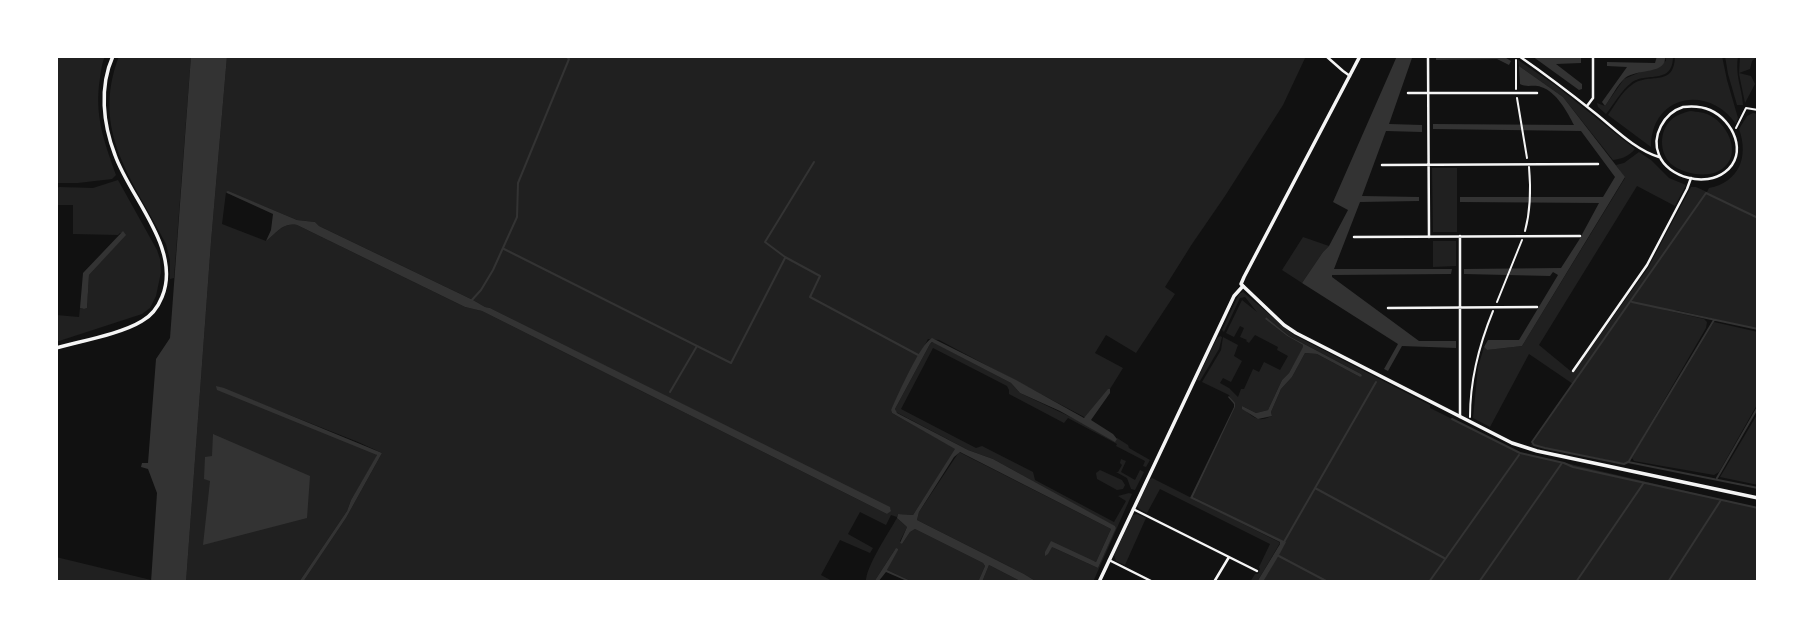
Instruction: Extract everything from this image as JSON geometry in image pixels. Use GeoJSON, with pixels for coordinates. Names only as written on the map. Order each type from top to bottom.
{"type":"FeatureCollection","features":[{"type":"Feature","properties":{"kind":"main road"},"geometry":{"type":"LineString","coordinates":[[56,348],[130,327],[145,320],[160,303],[165,290],[167,276],[161,245],[114,155],[108,131],[104,91],[105,77],[113,56]]}},
{"type":"Feature","properties":{"kind":"main road"},"geometry":{"type":"LineString","coordinates":[[1098,582],[1234,296],[1242,286],[1244,277],[1360,56]]}},
{"type":"Feature","properties":{"kind":"main road"},"geometry":{"type":"LineString","coordinates":[[1242,286],[1296,333],[1512,443],[1537,451],[1758,498]]}},
{"type":"Feature","properties":{"kind":"street"},"geometry":{"type":"LineString","coordinates":[[1325,56],[1350,76]]}},
{"type":"Feature","properties":{"kind":"street"},"geometry":{"type":"LineString","coordinates":[[1428,56],[1429,237]]}},
{"type":"Feature","properties":{"kind":"street"},"geometry":{"type":"LineString","coordinates":[[1519,56],[1629,140],[1659,157],[1674,171],[1691,178],[1711,179],[1730,168],[1737,151],[1733,131],[1721,117],[1711,111],[1696,107],[1679,108],[1670,113],[1660,127],[1657,143],[1659,157]]}},
{"type":"Feature","properties":{"kind":"street"},"geometry":{"type":"LineString","coordinates":[[1587,106],[1593,98],[1593,56]]}},
{"type":"Feature","properties":{"kind":"street"},"geometry":{"type":"LineString","coordinates":[[1408,93],[1537,93]]}},
{"type":"Feature","properties":{"kind":"street"},"geometry":{"type":"LineString","coordinates":[[1382,164],[1598,164]]}},
{"type":"Feature","properties":{"kind":"street"},"geometry":{"type":"LineString","coordinates":[[1573,371],[1647,265],[1691,178]]}},
{"type":"Feature","properties":{"kind":"street"},"geometry":{"type":"LineString","coordinates":[[1460,236],[1460,417]]}},
{"type":"Feature","properties":{"kind":"street"},"geometry":{"type":"LineString","coordinates":[[1354,237],[1580,236]]}},
{"type":"Feature","properties":{"kind":"street"},"geometry":{"type":"LineString","coordinates":[[1388,308],[1537,307]]}},
{"type":"Feature","properties":{"kind":"street"},"geometry":{"type":"LineString","coordinates":[[1132,509],[1257,570]]}},
{"type":"Feature","properties":{"kind":"street"},"geometry":{"type":"LineString","coordinates":[[1214,582],[1229,557]]}},
{"type":"Feature","properties":{"kind":"street"},"geometry":{"type":"LineString","coordinates":[[1109,560],[1153,582]]}},
{"type":"Feature","properties":{"kind":"path"},"geometry":{"type":"LineString","coordinates":[[1733,131],[1746,108],[1758,110]]}},
{"type":"Feature","properties":{"kind":"path"},"geometry":{"type":"LineString","coordinates":[[1520,124],[1522,134]]}},
{"type":"Feature","properties":{"kind":"path"},"geometry":{"type":"LineString","coordinates":[[1530,205],[1531,195]]}},
{"type":"Feature","properties":{"kind":"path"},"geometry":{"type":"LineString","coordinates":[[1470,422],[1476,358],[1513,266]]}},
{"type":"Feature","properties":{"kind":"shaded area"},"geometry":{"type":"Polygon","coordinates":[[[56,56],[105,56],[100,75],[98,104],[104,139],[116,175],[112,179],[56,183],[56,56]]]}},
{"type":"Feature","properties":{"kind":"shaded area"},"geometry":{"type":"Polygon","coordinates":[[[119,56],[191,56],[174,278],[170,279],[170,260],[166,244],[129,176],[112,132],[109,108],[111,83],[119,56]]]}},
{"type":"Feature","properties":{"kind":"shaded area"},"geometry":{"type":"Polygon","coordinates":[[[191,56],[227,56],[186,582],[151,582],[157,493],[148,469],[141,467],[142,463],[148,463],[156,359],[170,338],[191,56]]]}},
{"type":"Feature","properties":{"kind":"shaded area"},"geometry":{"type":"Polygon","coordinates":[[[227,56],[1306,56],[1283,105],[1165,287],[1175,294],[1136,353],[1106,335],[1095,353],[1123,368],[1086,418],[939,340],[928,339],[891,410],[956,449],[913,515],[891,515],[886,525],[860,512],[848,534],[873,548],[870,553],[840,540],[821,575],[834,582],[303,582],[346,518],[382,453],[216,386],[377,456],[347,511],[299,582],[186,582],[227,56]],[[226,192],[222,224],[266,241],[283,227],[297,225],[465,307],[482,311],[887,514],[891,509],[315,222],[297,220],[226,192]]]}},
{"type":"Feature","properties":{"kind":"shaded area"},"geometry":{"type":"Polygon","coordinates":[[[1397,56],[1422,58],[1412,58],[1389,124],[1422,125],[1422,132],[1386,131],[1362,196],[1419,197],[1419,201],[1360,202],[1334,269],[1452,269],[1451,274],[1332,277],[1419,341],[1456,341],[1456,348],[1402,346],[1388,371],[1384,369],[1398,344],[1302,283],[1329,246],[1348,210],[1333,202],[1397,56]]]}},
{"type":"Feature","properties":{"kind":"shaded area"},"geometry":{"type":"Polygon","coordinates":[[[1436,56],[1503,56],[1511,61],[1509,65],[1497,59],[1436,60],[1436,56]]]}},
{"type":"Feature","properties":{"kind":"shaded area"},"geometry":{"type":"Polygon","coordinates":[[[1532,56],[1581,58],[1581,63],[1556,64],[1582,84],[1582,89],[1579,90],[1532,56]]]}},
{"type":"Feature","properties":{"kind":"shaded area"},"geometry":{"type":"Polygon","coordinates":[[[1657,56],[1665,56],[1661,66],[1625,78],[1605,106],[1602,102],[1627,67],[1607,66],[1607,62],[1655,63],[1657,56]]]}},
{"type":"Feature","properties":{"kind":"shaded area"},"geometry":{"type":"Polygon","coordinates":[[[1665,56],[1673,56],[1672,65],[1664,75],[1631,83],[1606,114],[1598,107],[1597,103],[1605,106],[1624,79],[1666,61],[1665,56]]]}},
{"type":"Feature","properties":{"kind":"shaded area"},"geometry":{"type":"Polygon","coordinates":[[[1675,56],[1722,56],[1738,118],[1736,124],[1724,111],[1711,103],[1683,101],[1671,106],[1660,116],[1654,129],[1651,147],[1608,115],[1622,94],[1633,84],[1660,78],[1671,72],[1675,56]]]}},
{"type":"Feature","properties":{"kind":"shaded area"},"geometry":{"type":"Polygon","coordinates":[[[1725,56],[1738,56],[1737,70],[1743,105],[1737,105],[1725,56]]]}},
{"type":"Feature","properties":{"kind":"shaded area"},"geometry":{"type":"Polygon","coordinates":[[[1740,56],[1758,56],[1752,61],[1750,69],[1739,73],[1740,56]]]}},
{"type":"Feature","properties":{"kind":"shaded area"},"geometry":{"type":"Polygon","coordinates":[[[1518,60],[1555,85],[1635,149],[1625,157],[1613,160],[1563,97],[1519,66],[1518,60]]]}},
{"type":"Feature","properties":{"kind":"shaded area"},"geometry":{"type":"Polygon","coordinates":[[[1519,66],[1563,97],[1625,177],[1522,346],[1487,350],[1484,347],[1488,340],[1519,340],[1558,275],[1553,272],[1550,276],[1464,274],[1464,269],[1561,268],[1599,203],[1460,202],[1460,197],[1603,197],[1615,177],[1581,131],[1433,129],[1433,124],[1574,125],[1552,93],[1538,86],[1520,84],[1519,66]]]}},
{"type":"Feature","properties":{"kind":"shaded area"},"geometry":{"type":"Polygon","coordinates":[[[1739,74],[1751,76],[1755,84],[1745,103],[1739,74]]]}},
{"type":"Feature","properties":{"kind":"shaded area"},"geometry":{"type":"Polygon","coordinates":[[[1690,111],[1711,116],[1728,133],[1731,156],[1728,163],[1716,172],[1696,174],[1682,170],[1671,164],[1664,154],[1662,142],[1667,125],[1675,117],[1690,111]]]}},
{"type":"Feature","properties":{"kind":"shaded area"},"geometry":{"type":"Polygon","coordinates":[[[1758,114],[1758,329],[1676,310],[1665,310],[1704,319],[1707,322],[1706,328],[1627,464],[1531,445],[1573,384],[1529,354],[1490,427],[1473,418],[1478,367],[1484,347],[1487,350],[1522,346],[1625,178],[1616,165],[1624,163],[1639,152],[1669,178],[1686,185],[1675,206],[1637,186],[1539,345],[1573,373],[1648,268],[1691,187],[1707,192],[1709,188],[1728,180],[1739,167],[1743,149],[1739,129],[1747,116],[1758,114]]]}},
{"type":"Feature","properties":{"kind":"shaded area"},"geometry":{"type":"Polygon","coordinates":[[[1432,168],[1457,168],[1457,232],[1433,232],[1432,168]]]}},
{"type":"Feature","properties":{"kind":"shaded area"},"geometry":{"type":"Polygon","coordinates":[[[118,180],[160,259],[161,272],[156,296],[150,308],[142,314],[56,342],[56,315],[79,317],[80,308],[87,308],[89,275],[125,235],[73,234],[73,205],[56,205],[56,188],[93,188],[118,180]]]}},
{"type":"Feature","properties":{"kind":"shaded area"},"geometry":{"type":"Polygon","coordinates":[[[226,192],[297,220],[315,222],[890,507],[891,511],[887,514],[482,311],[465,307],[297,225],[283,227],[266,241],[273,214],[226,192]]]}},
{"type":"Feature","properties":{"kind":"shaded area"},"geometry":{"type":"Polygon","coordinates":[[[123,231],[126,235],[89,275],[87,308],[80,308],[83,273],[123,231]]]}},
{"type":"Feature","properties":{"kind":"shaded area"},"geometry":{"type":"Polygon","coordinates":[[[1303,237],[1329,246],[1302,283],[1282,270],[1303,237]]]}},
{"type":"Feature","properties":{"kind":"shaded area"},"geometry":{"type":"Polygon","coordinates":[[[1433,241],[1456,241],[1456,266],[1433,267],[1433,241]]]}},
{"type":"Feature","properties":{"kind":"shaded area"},"geometry":{"type":"Polygon","coordinates":[[[1243,292],[1294,335],[1519,452],[1758,508],[1758,582],[1263,582],[1285,542],[1193,497],[1235,406],[1229,395],[1202,382],[1221,350],[1223,337],[1238,345],[1234,356],[1242,361],[1231,382],[1223,378],[1220,383],[1238,397],[1253,369],[1259,372],[1264,362],[1280,370],[1288,356],[1277,350],[1278,347],[1255,335],[1249,343],[1240,337],[1244,328],[1240,326],[1234,337],[1226,333],[1242,300],[1257,312],[1245,297],[1240,298],[1224,332],[1222,330],[1239,294],[1243,292]],[[1266,317],[1265,319],[1287,336],[1303,345],[1303,348],[1282,380],[1268,410],[1256,413],[1242,406],[1257,419],[1272,416],[1271,412],[1281,389],[1292,377],[1305,353],[1317,354],[1360,377],[1361,374],[1289,336],[1266,317]]]}},
{"type":"Feature","properties":{"kind":"shaded area"},"geometry":{"type":"Polygon","coordinates":[[[1266,317],[1289,336],[1362,376],[1317,354],[1305,353],[1292,377],[1281,389],[1271,412],[1272,416],[1258,419],[1242,409],[1242,406],[1256,413],[1268,410],[1282,380],[1289,373],[1303,347],[1265,319],[1266,317]]]}},
{"type":"Feature","properties":{"kind":"shaded area"},"geometry":{"type":"Polygon","coordinates":[[[1714,322],[1758,332],[1758,403],[1719,472],[1714,475],[1634,461],[1632,458],[1637,449],[1714,322]]]}},
{"type":"Feature","properties":{"kind":"shaded area"},"geometry":{"type":"Polygon","coordinates":[[[1220,336],[1219,349],[1200,381],[1197,380],[1217,338],[1220,336]]]}},
{"type":"Feature","properties":{"kind":"shaded area"},"geometry":{"type":"Polygon","coordinates":[[[932,338],[1084,418],[1110,389],[1091,420],[1113,434],[1117,439],[1115,442],[1060,411],[1020,393],[1011,383],[932,342],[895,409],[897,413],[968,450],[993,459],[1115,526],[1098,568],[1052,547],[1045,556],[1045,552],[1051,541],[1096,562],[1111,529],[960,452],[954,457],[919,512],[917,520],[1037,582],[1022,582],[989,565],[982,582],[978,582],[985,566],[983,563],[915,529],[900,543],[907,527],[897,518],[898,514],[913,515],[955,449],[891,410],[916,359],[932,338]]]}},
{"type":"Feature","properties":{"kind":"shaded area"},"geometry":{"type":"Polygon","coordinates":[[[933,342],[1011,383],[1020,393],[1117,438],[1150,460],[1146,467],[1143,466],[1145,461],[1116,446],[1117,444],[1068,418],[1064,423],[1009,394],[1007,386],[933,348],[901,409],[976,448],[982,446],[1033,472],[1035,480],[1114,522],[1126,501],[1118,496],[1132,494],[1093,582],[1037,582],[917,520],[919,512],[959,452],[1111,529],[1096,562],[1052,547],[1098,568],[1116,527],[993,459],[968,450],[896,412],[895,409],[933,342]]]}},
{"type":"Feature","properties":{"kind":"shaded area"},"geometry":{"type":"Polygon","coordinates":[[[216,386],[382,453],[346,518],[303,582],[299,582],[347,511],[377,455],[217,390],[216,386]]]}},
{"type":"Feature","properties":{"kind":"shaded area"},"geometry":{"type":"Polygon","coordinates":[[[1229,396],[1235,407],[1193,497],[1286,542],[1263,582],[1257,582],[1280,542],[1190,498],[1234,407],[1229,396]]]}},
{"type":"Feature","properties":{"kind":"shaded area"},"geometry":{"type":"Polygon","coordinates":[[[1758,413],[1758,485],[1720,477],[1758,413]]]}},
{"type":"Feature","properties":{"kind":"shaded area"},"geometry":{"type":"Polygon","coordinates":[[[213,434],[310,476],[307,518],[203,545],[210,481],[204,479],[205,457],[212,456],[213,434]]]}},
{"type":"Feature","properties":{"kind":"shaded area"},"geometry":{"type":"Polygon","coordinates":[[[1121,459],[1126,461],[1121,472],[1135,480],[1140,470],[1144,472],[1135,490],[1131,489],[1127,478],[1116,472],[1122,465],[1121,459]]]}},
{"type":"Feature","properties":{"kind":"shaded area"},"geometry":{"type":"Polygon","coordinates":[[[1100,470],[1122,480],[1125,485],[1123,489],[1117,490],[1097,479],[1096,473],[1100,470]]]}},
{"type":"Feature","properties":{"kind":"shaded area"},"geometry":{"type":"Polygon","coordinates":[[[1152,478],[1279,542],[1257,582],[1250,582],[1255,574],[1258,574],[1270,544],[1160,489],[1147,513],[1139,509],[1137,506],[1152,478]]]}},
{"type":"Feature","properties":{"kind":"shaded area"},"geometry":{"type":"Polygon","coordinates":[[[1133,515],[1146,518],[1125,565],[1116,561],[1114,555],[1133,515]]]}},
{"type":"Feature","properties":{"kind":"shaded area"},"geometry":{"type":"Polygon","coordinates":[[[897,518],[907,527],[901,544],[915,529],[983,563],[985,566],[978,582],[913,582],[887,570],[896,548],[874,582],[866,582],[873,559],[897,518]]]}},
{"type":"Feature","properties":{"kind":"shaded area"},"geometry":{"type":"Polygon","coordinates":[[[896,548],[898,550],[887,570],[913,582],[886,572],[878,582],[874,582],[896,548]]]}},
{"type":"Feature","properties":{"kind":"shaded area"},"geometry":{"type":"Polygon","coordinates":[[[56,557],[151,580],[151,582],[56,582],[56,557]]]}},
{"type":"Feature","properties":{"kind":"shaded area"},"geometry":{"type":"Polygon","coordinates":[[[989,565],[1022,582],[982,582],[989,565]]]}},
{"type":"Feature","properties":{"kind":"waterway"},"geometry":{"type":"LineString","coordinates":[[471,301],[493,270],[517,217],[518,183],[569,59],[566,56]]}},
{"type":"Feature","properties":{"kind":"waterway"},"geometry":{"type":"LineString","coordinates":[[814,162],[765,242],[785,257],[820,276],[810,297],[920,356]]}},
{"type":"Feature","properties":{"kind":"waterway"},"geometry":{"type":"LineString","coordinates":[[1758,218],[1706,193],[1532,442],[1545,448],[1758,488]]}},
{"type":"Feature","properties":{"kind":"waterway"},"geometry":{"type":"LineString","coordinates":[[504,249],[697,346]]}},
{"type":"Feature","properties":{"kind":"waterway"},"geometry":{"type":"LineString","coordinates":[[670,392],[697,346],[731,363],[785,258]]}},
{"type":"Feature","properties":{"kind":"waterway"},"geometry":{"type":"LineString","coordinates":[[1632,302],[1758,329]]}},
{"type":"Feature","properties":{"kind":"waterway"},"geometry":{"type":"LineString","coordinates":[[1629,461],[1714,320]]}},
{"type":"Feature","properties":{"kind":"waterway"},"geometry":{"type":"LineString","coordinates":[[1284,542],[1376,382]]}},
{"type":"Feature","properties":{"kind":"waterway"},"geometry":{"type":"LineString","coordinates":[[1717,478],[1758,407]]}},
{"type":"Feature","properties":{"kind":"waterway"},"geometry":{"type":"LineString","coordinates":[[1452,419],[1520,453],[1758,508]]}},
{"type":"Feature","properties":{"kind":"waterway"},"geometry":{"type":"LineString","coordinates":[[1429,582],[1519,455]]}},
{"type":"Feature","properties":{"kind":"waterway"},"geometry":{"type":"LineString","coordinates":[[1479,582],[1562,463]]}},
{"type":"Feature","properties":{"kind":"waterway"},"geometry":{"type":"LineString","coordinates":[[1576,582],[1643,484]]}},
{"type":"Feature","properties":{"kind":"waterway"},"geometry":{"type":"LineString","coordinates":[[1315,488],[1444,558]]}},
{"type":"Feature","properties":{"kind":"waterway"},"geometry":{"type":"LineString","coordinates":[[1668,582],[1721,500]]}},
{"type":"Feature","properties":{"kind":"waterway"},"geometry":{"type":"LineString","coordinates":[[1277,555],[1328,582]]}}]}
